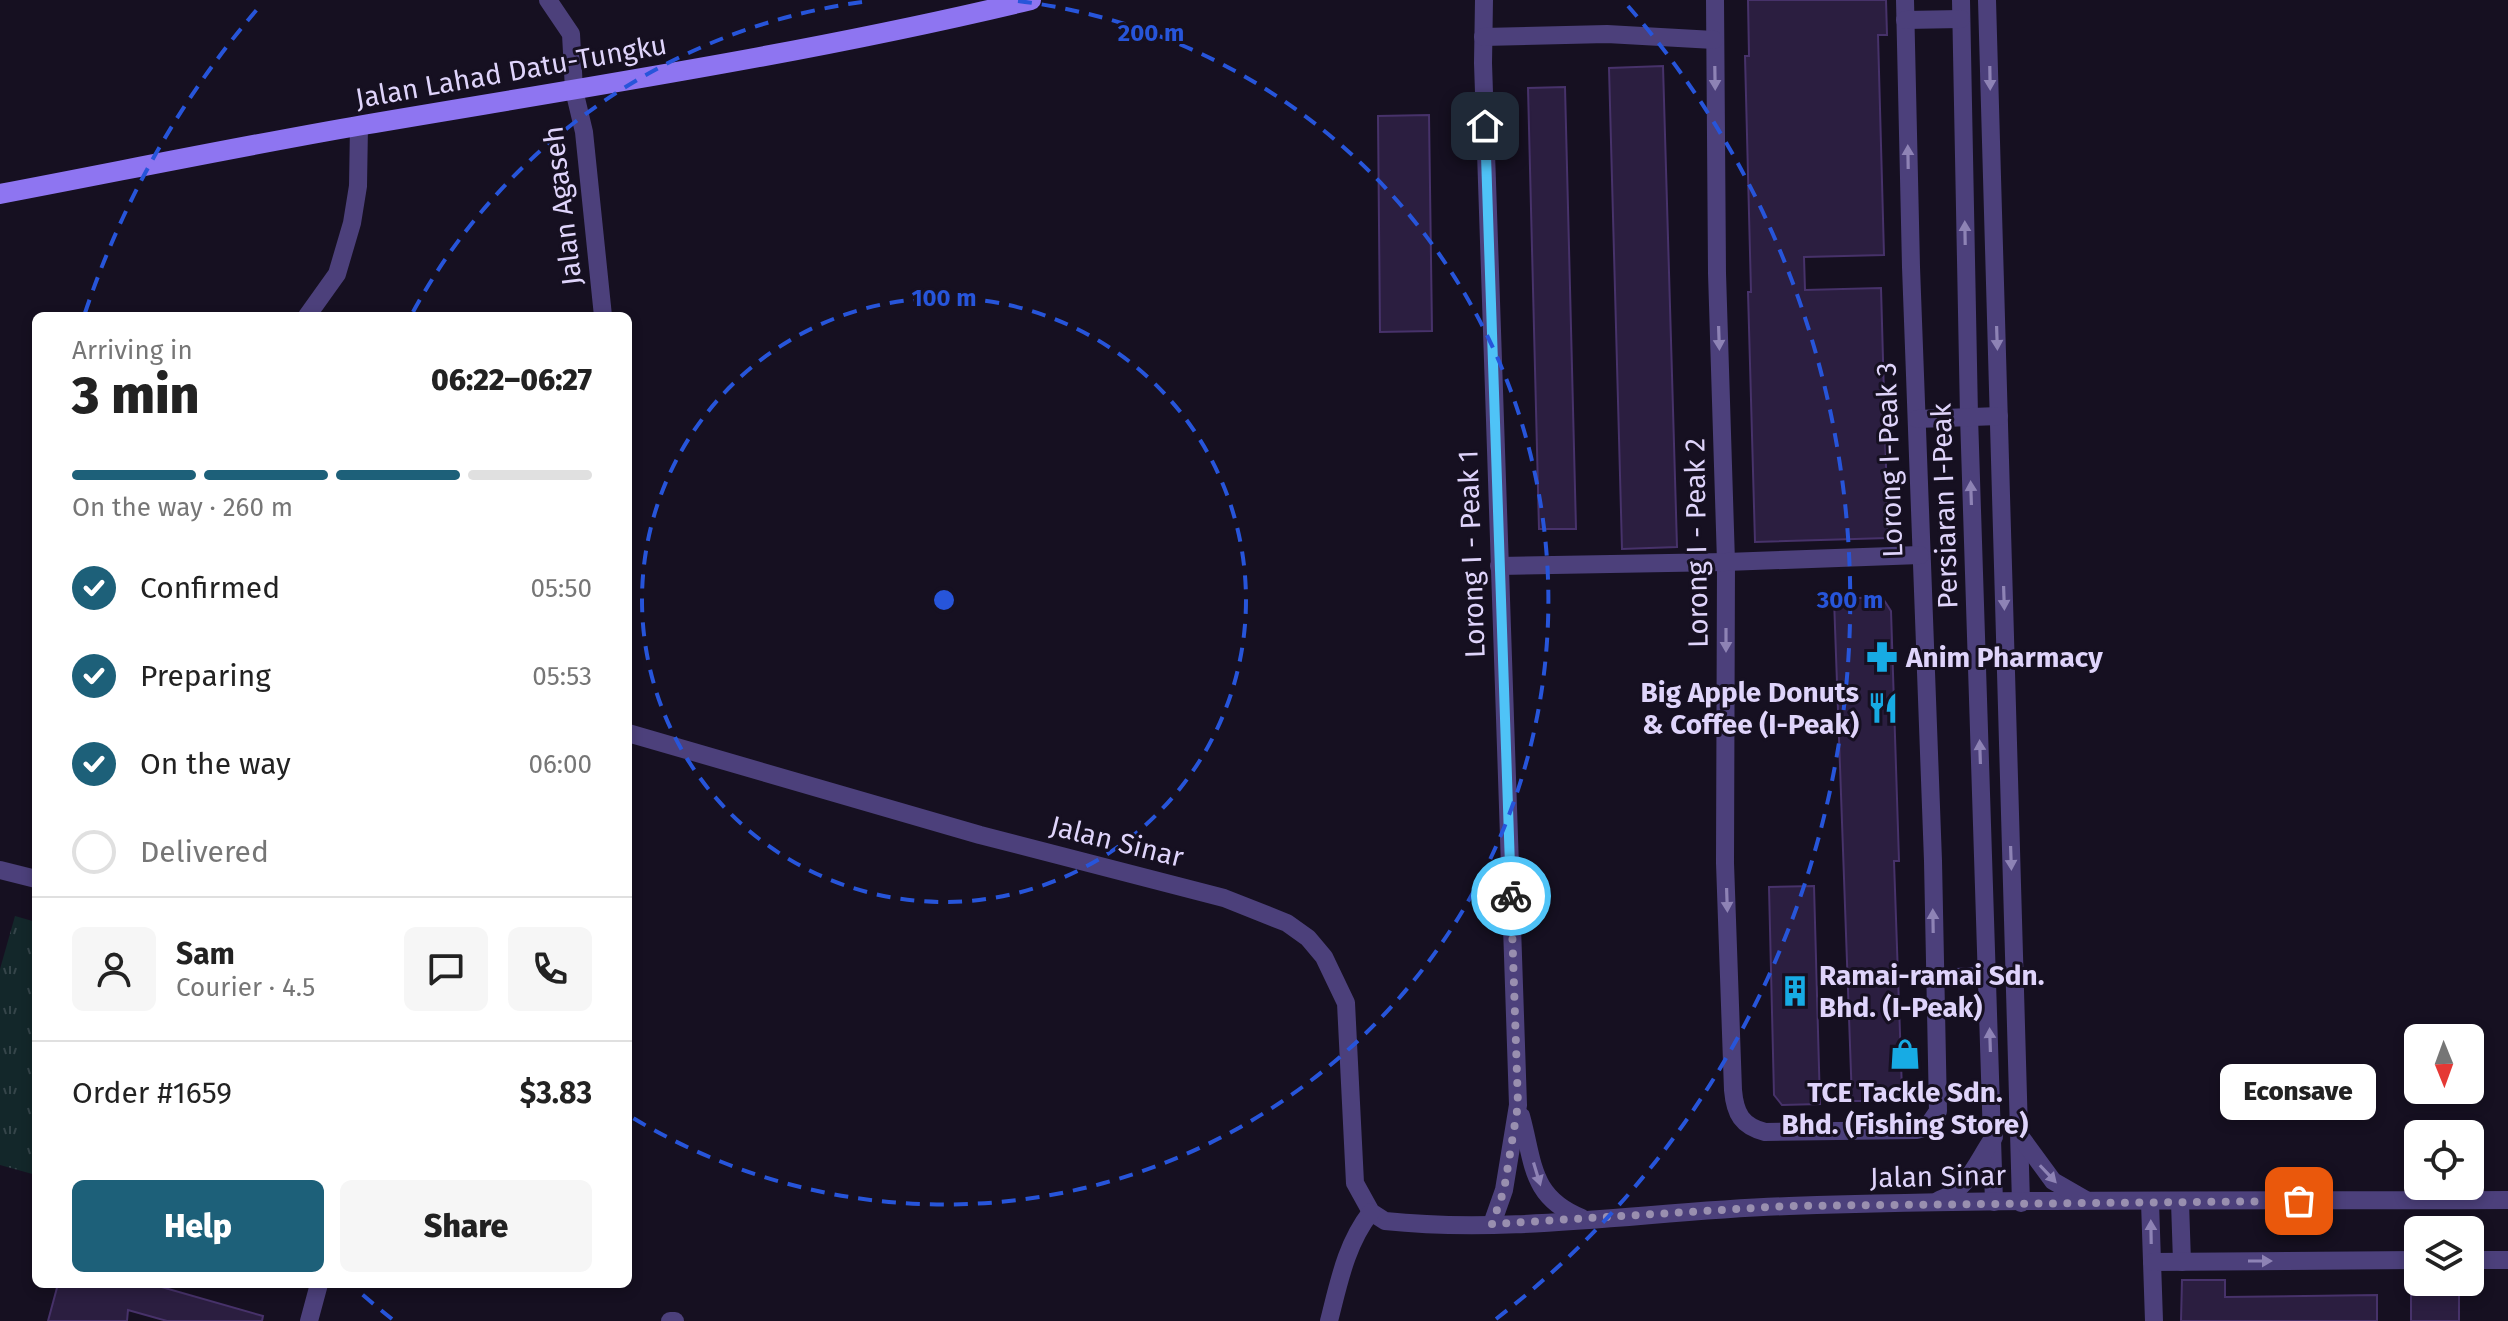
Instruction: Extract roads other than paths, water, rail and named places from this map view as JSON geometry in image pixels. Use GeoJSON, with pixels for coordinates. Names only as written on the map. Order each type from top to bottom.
{"type":"FeatureCollection","features":[{"type":"Feature","properties":{"kind":"main road","name":"Jalan Lahad Datu-Tungku"},"geometry":{"type":"LineString","coordinates":[[0,194],[359,126],[882,33],[1031,0]]}},
{"type":"Feature","properties":{"kind":"street","name":"Jalan Agaseh"},"geometry":{"type":"LineString","coordinates":[[548,0],[571,34],[574,90],[584,132],[603,312]]}},
{"type":"Feature","properties":{"kind":"street","name":"Lorong I - Peak 1"},"geometry":{"type":"LineString","coordinates":[[1484,0],[1499,566],[1518,1105],[1504,1190],[1492,1224]]}},
{"type":"Feature","properties":{"kind":"street","name":"Lorong I - Peak 2"},"geometry":{"type":"LineString","coordinates":[[1715,0],[1717,273],[1726,562],[1725,863],[1735,1106],[1750,1128],[1765,1132],[1917,1130],[1927,1127],[1938,1111]]}},
{"type":"Feature","properties":{"kind":"street","name":"Lorong I-Peak 3"},"geometry":{"type":"LineString","coordinates":[[1905,0],[1920,555],[1933,861],[1938,1111]]}},
{"type":"Feature","properties":{"kind":"street","name":"Persiaran I-Peak"},"geometry":{"type":"LineString","coordinates":[[1961,0],[1969,416],[1994,1202]]}},
{"type":"Feature","properties":{"kind":"street"},"geometry":{"type":"LineString","coordinates":[[1987,0],[2021,1203]]}},
{"type":"Feature","properties":{"kind":"street"},"geometry":{"type":"LineString","coordinates":[[1905,20],[1961,19]]}},
{"type":"Feature","properties":{"kind":"street"},"geometry":{"type":"LineString","coordinates":[[1483,37],[1607,34],[1714,40]]}},
{"type":"Feature","properties":{"kind":"street"},"geometry":{"type":"LineString","coordinates":[[310,312],[337,274],[352,223],[358,186],[359,126]]}},
{"type":"Feature","properties":{"kind":"street"},"geometry":{"type":"LineString","coordinates":[[1917,419],[1999,416]]}},
{"type":"Feature","properties":{"kind":"street"},"geometry":{"type":"LineString","coordinates":[[1499,566],[1920,555]]}},
{"type":"Feature","properties":{"kind":"street","name":"Jalan Sinar"},"geometry":{"type":"LineString","coordinates":[[632,734],[955,828],[1224,898],[1287,923],[1308,938],[1324,957],[1346,1003],[1355,1183],[1371,1212],[1385,1221],[1492,1224],[1787,1206],[1994,1202],[2508,1200]]}},
{"type":"Feature","properties":{"kind":"street"},"geometry":{"type":"LineString","coordinates":[[0,870],[32,878]]}},
{"type":"Feature","properties":{"kind":"street"},"geometry":{"type":"LineString","coordinates":[[1934,978],[2014,974]]}},
{"type":"Feature","properties":{"kind":"street","name":"Lorong I - Peak 1"},"geometry":{"type":"LineString","coordinates":[[1518,1105],[1541,1188],[1563,1210],[1586,1219]]}},
{"type":"Feature","properties":{"kind":"street"},"geometry":{"type":"LineString","coordinates":[[2019,1133],[2053,1181],[2089,1202]]}},
{"type":"Feature","properties":{"kind":"street"},"geometry":{"type":"LineString","coordinates":[[1929,1204],[1951,1196],[1962,1187],[1994,1137]]}},
{"type":"Feature","properties":{"kind":"street"},"geometry":{"type":"LineString","coordinates":[[2150,1202],[2154,1321]]}},
{"type":"Feature","properties":{"kind":"street"},"geometry":{"type":"LineString","coordinates":[[2180,1202],[2182,1262]]}},
{"type":"Feature","properties":{"kind":"street"},"geometry":{"type":"LineString","coordinates":[[1329,1321],[1350,1246],[1356,1231],[1371,1212]]}},
{"type":"Feature","properties":{"kind":"street"},"geometry":{"type":"LineString","coordinates":[[2152,1262],[2404,1260]]}},
{"type":"Feature","properties":{"kind":"street"},"geometry":{"type":"LineString","coordinates":[[2484,1260],[2508,1260]]}},
{"type":"Feature","properties":{"kind":"street"},"geometry":{"type":"LineString","coordinates":[[309,1321],[318,1288]]}},
{"type":"Feature","properties":{"kind":"place","name":"Anim Pharmacy"},"geometry":{"type":"Point","coordinates":[1882,657]}},
{"type":"Feature","properties":{"kind":"place","name":"Big Apple Donuts & Coffee (I-Peak)"},"geometry":{"type":"Point","coordinates":[1883,708]}},
{"type":"Feature","properties":{"kind":"place","name":"Ramai-ramai Sdn. Bhd. (I-Peak)"},"geometry":{"type":"Point","coordinates":[1795,991]}},
{"type":"Feature","properties":{"kind":"place","name":"TCE Tackle Sdn. Bhd. (Fishing Store)"},"geometry":{"type":"Point","coordinates":[1905,1054]}},
{"type":"Feature","properties":{"kind":"place","name":"Econsave"},"geometry":{"type":"Point","coordinates":[2299,1201]}}]}
